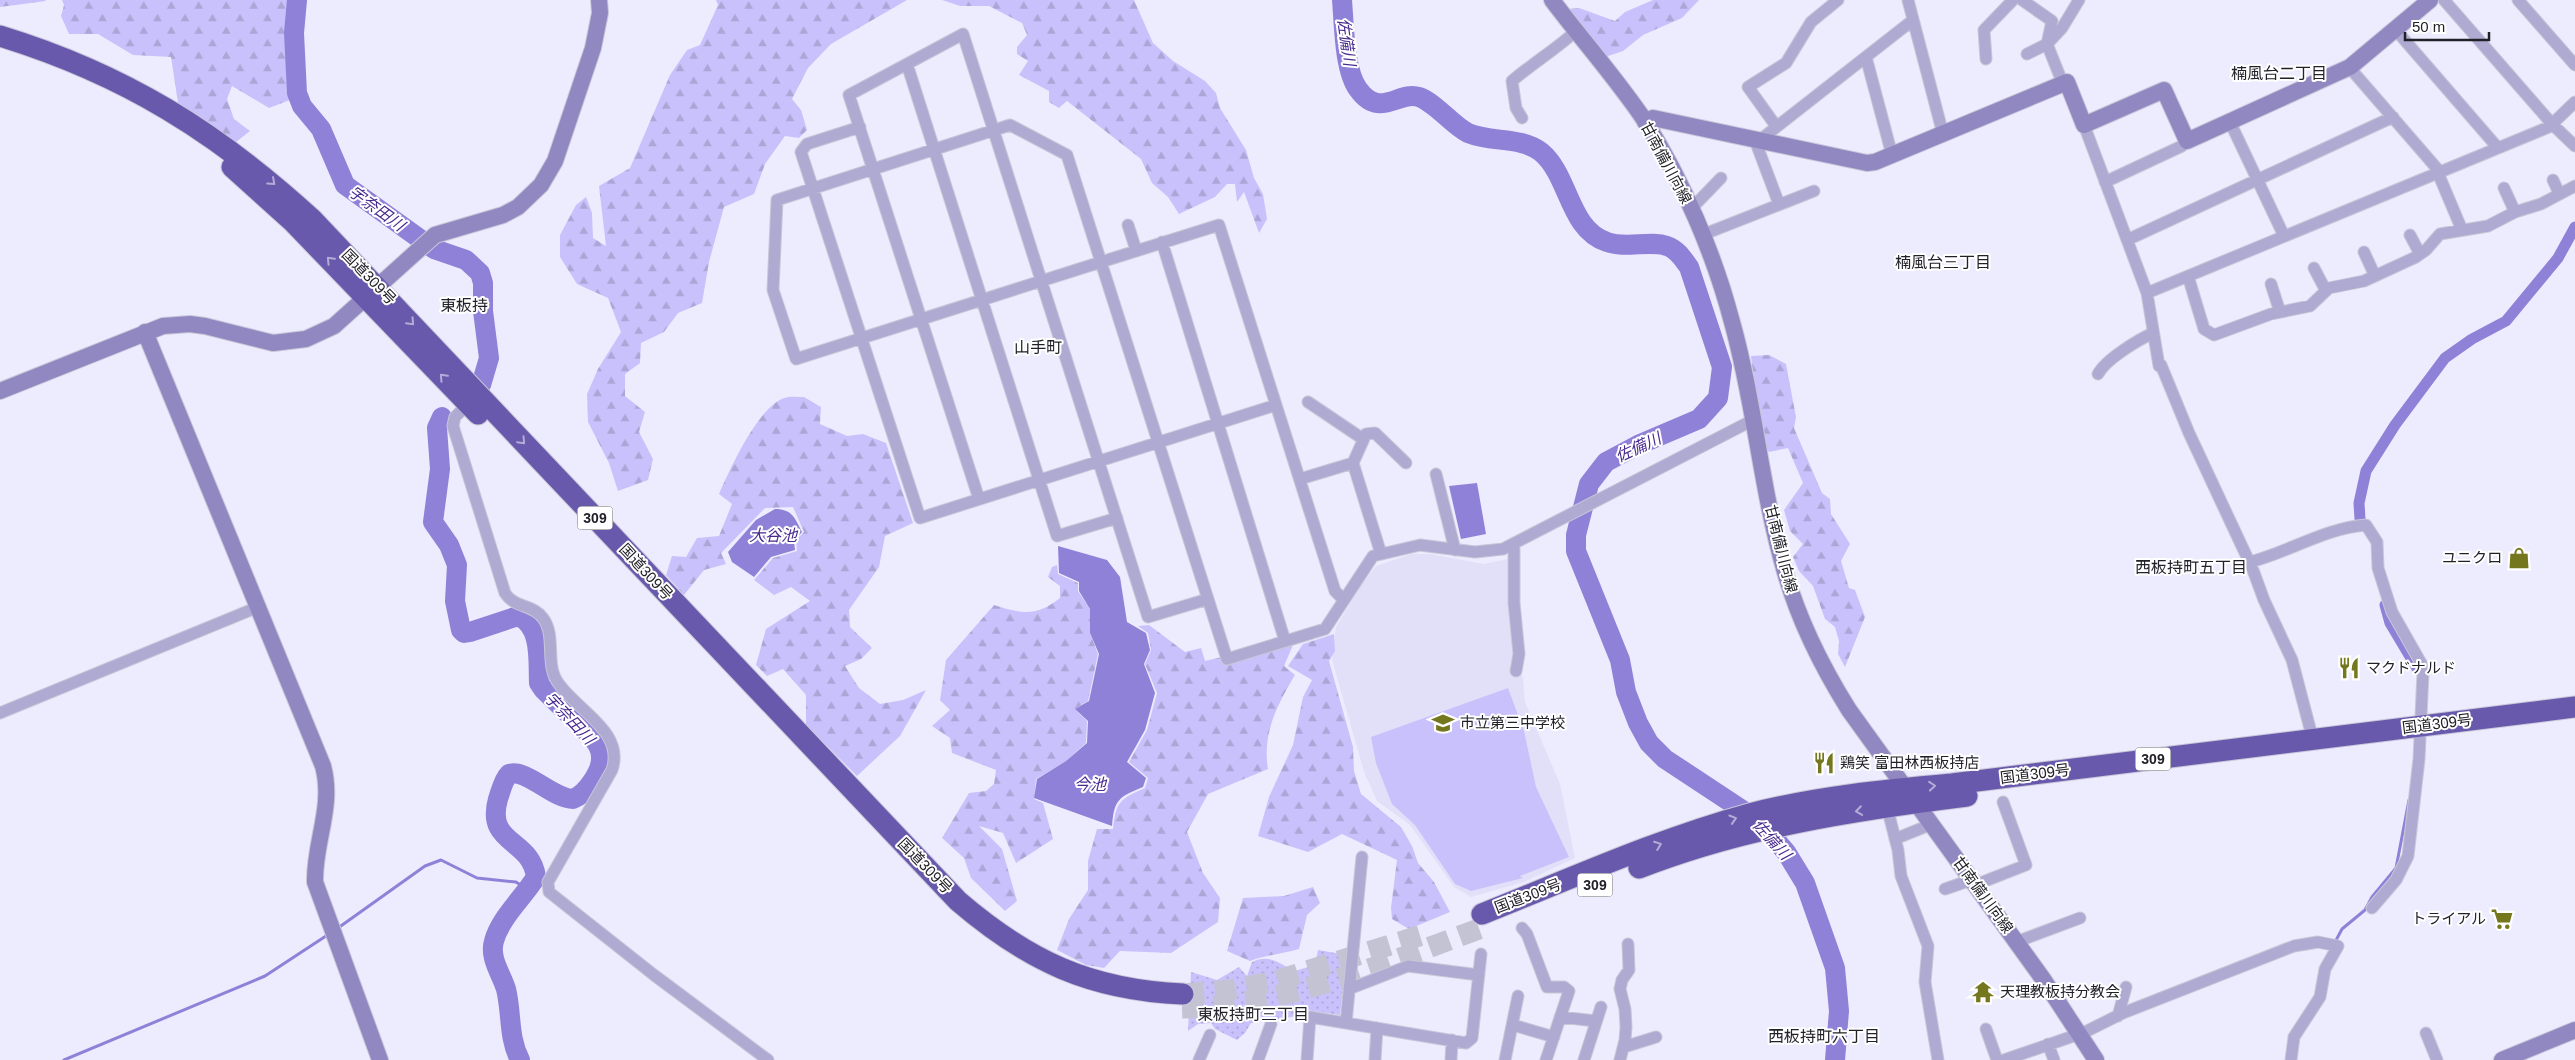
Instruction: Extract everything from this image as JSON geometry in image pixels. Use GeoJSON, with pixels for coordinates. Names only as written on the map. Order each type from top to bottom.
{"type":"FeatureCollection","features":[{"type":"Feature","properties":{"kind":"highway","name":"国道309号"},"geometry":{"type":"LineString","coordinates":[[0,36],[82,65],[163,105],[192,123],[265,176],[312,219],[372,292],[915,876],[970,929],[996,948],[1028,967],[1084,991],[1117,1000],[1183,1001]]}},
{"type":"Feature","properties":{"kind":"highway","name":"国道309号"},"geometry":{"type":"LineString","coordinates":[[0,50],[106,91],[189,137],[249,182],[372,292]]}},
{"type":"Feature","properties":{"kind":"highway","name":"国道309号"},"geometry":{"type":"LineString","coordinates":[[1817,809],[1869,791],[1911,796],[2425,733],[2575,707]]}},
{"type":"Feature","properties":{"kind":"highway","name":"国道309号"},"geometry":{"type":"LineString","coordinates":[[1485,920],[1694,839],[1749,814],[1817,809],[1887,807],[1911,796],[2313,740],[2575,721]]}},
{"type":"Feature","properties":{"kind":"street"},"geometry":{"type":"LineString","coordinates":[[0,391],[163,326],[190,324],[260,341],[296,342],[334,326],[435,235],[503,215],[531,197],[541,185],[555,162],[593,48],[600,13],[599,0]]}},
{"type":"Feature","properties":{"kind":"street","name":"甘南備川向線"},"geometry":{"type":"LineString","coordinates":[[1552,0],[1645,122],[1702,235],[1732,322],[1778,545],[1803,623],[1839,694],[2016,942],[2096,1060]]}},
{"type":"Feature","properties":{"kind":"street"},"geometry":{"type":"LineString","coordinates":[[1776,126],[1748,87],[1786,63],[1810,22],[1838,0]]}},
{"type":"Feature","properties":{"kind":"street"},"geometry":{"type":"LineString","coordinates":[[1908,0],[1944,134]]}},
{"type":"Feature","properties":{"kind":"street"},"geometry":{"type":"LineString","coordinates":[[1986,59],[1984,30],[2013,0]]}},
{"type":"Feature","properties":{"kind":"street"},"geometry":{"type":"LineString","coordinates":[[2022,0],[2052,21],[2047,44],[2063,84]]}},
{"type":"Feature","properties":{"kind":"street"},"geometry":{"type":"LineString","coordinates":[[2027,54],[2047,44],[2062,28],[2079,0]]}},
{"type":"Feature","properties":{"kind":"street"},"geometry":{"type":"LineString","coordinates":[[2105,182],[2182,146],[2187,141],[2349,67],[2430,0]]}},
{"type":"Feature","properties":{"kind":"street"},"geometry":{"type":"LineString","coordinates":[[2444,0],[2553,125],[2575,146]]}},
{"type":"Feature","properties":{"kind":"street"},"geometry":{"type":"LineString","coordinates":[[2518,0],[2575,65]]}},
{"type":"Feature","properties":{"kind":"street"},"geometry":{"type":"LineString","coordinates":[[1779,204],[1756,143],[1758,140],[1914,20]]}},
{"type":"Feature","properties":{"kind":"street"},"geometry":{"type":"LineString","coordinates":[[2395,30],[2498,148]]}},
{"type":"Feature","properties":{"kind":"street"},"geometry":{"type":"LineString","coordinates":[[1522,118],[1516,108],[1512,81],[1540,58],[1555,50],[1576,31]]}},
{"type":"Feature","properties":{"kind":"street"},"geometry":{"type":"LineString","coordinates":[[979,499],[849,95],[963,34],[1148,618],[1208,598]]}},
{"type":"Feature","properties":{"kind":"street"},"geometry":{"type":"LineString","coordinates":[[1866,57],[1892,155]]}},
{"type":"Feature","properties":{"kind":"street"},"geometry":{"type":"LineString","coordinates":[[907,64],[1057,536],[1117,518]]}},
{"type":"Feature","properties":{"kind":"street"},"geometry":{"type":"LineString","coordinates":[[2349,67],[2439,172],[2462,230]]}},
{"type":"Feature","properties":{"kind":"street"},"geometry":{"type":"LineString","coordinates":[[1645,122],[1653,118],[1867,163],[1944,134],[2067,82],[2147,293],[2159,366],[2161,365],[2189,433],[2250,562],[2292,660],[2313,740]]}},
{"type":"Feature","properties":{"kind":"street"},"geometry":{"type":"LineString","coordinates":[[2084,125],[2164,90],[2187,141]]}},
{"type":"Feature","properties":{"kind":"street"},"geometry":{"type":"LineString","coordinates":[[2147,293],[2553,125],[2575,102]]}},
{"type":"Feature","properties":{"kind":"street"},"geometry":{"type":"LineString","coordinates":[[2127,240],[2393,117]]}},
{"type":"Feature","properties":{"kind":"street"},"geometry":{"type":"LineString","coordinates":[[2230,122],[2284,236]]}},
{"type":"Feature","properties":{"kind":"street"},"geometry":{"type":"LineString","coordinates":[[1344,600],[1335,591],[1219,225],[1136,250],[1101,262],[921,318],[796,359],[773,290],[777,200],[1010,125],[1067,155],[1101,262],[1158,442],[1228,659],[1325,629],[1373,556],[1420,545],[1488,553],[1514,544],[1753,420]]}},
{"type":"Feature","properties":{"kind":"street"},"geometry":{"type":"LineString","coordinates":[[860,127],[807,144],[801,152],[920,518],[1276,405]]}},
{"type":"Feature","properties":{"kind":"street"},"geometry":{"type":"LineString","coordinates":[[1691,210],[1721,178]]}},
{"type":"Feature","properties":{"kind":"street"},"geometry":{"type":"LineString","coordinates":[[2553,180],[2559,193]]}},
{"type":"Feature","properties":{"kind":"street"},"geometry":{"type":"LineString","coordinates":[[2188,276],[2204,329],[2214,335],[2280,312],[2310,306],[2326,291],[2338,285],[2354,285],[2420,254],[2440,234],[2488,226],[2515,212],[2541,204],[2575,186]]}},
{"type":"Feature","properties":{"kind":"street"},"geometry":{"type":"LineString","coordinates":[[2504,188],[2515,212]]}},
{"type":"Feature","properties":{"kind":"street"},"geometry":{"type":"LineString","coordinates":[[1702,235],[1814,191]]}},
{"type":"Feature","properties":{"kind":"street"},"geometry":{"type":"LineString","coordinates":[[1128,225],[1136,250]]}},
{"type":"Feature","properties":{"kind":"street"},"geometry":{"type":"LineString","coordinates":[[2410,235],[2420,254]]}},
{"type":"Feature","properties":{"kind":"street"},"geometry":{"type":"LineString","coordinates":[[1162,242],[1285,641]]}},
{"type":"Feature","properties":{"kind":"street"},"geometry":{"type":"LineString","coordinates":[[2364,252],[2374,276]]}},
{"type":"Feature","properties":{"kind":"street"},"geometry":{"type":"LineString","coordinates":[[2314,268],[2326,291]]}},
{"type":"Feature","properties":{"kind":"street"},"geometry":{"type":"LineString","coordinates":[[2271,284],[2280,312]]}},
{"type":"Feature","properties":{"kind":"street"},"geometry":{"type":"LineString","coordinates":[[145,332],[324,772],[327,807],[316,862],[315,882],[380,1060]]}},
{"type":"Feature","properties":{"kind":"street"},"geometry":{"type":"LineString","coordinates":[[2098,374],[2116,356],[2153,333]]}},
{"type":"Feature","properties":{"kind":"street"},"geometry":{"type":"LineString","coordinates":[[473,399],[455,417],[453,426],[506,593],[511,602],[536,611],[544,619],[551,639],[552,663],[556,680],[611,739],[616,756],[612,770],[548,882],[549,892],[654,975],[768,1060]]}},
{"type":"Feature","properties":{"kind":"street"},"geometry":{"type":"LineString","coordinates":[[1308,402],[1363,439]]}},
{"type":"Feature","properties":{"kind":"street"},"geometry":{"type":"LineString","coordinates":[[1381,554],[1353,463],[1366,434],[1375,433],[1406,463]]}},
{"type":"Feature","properties":{"kind":"street"},"geometry":{"type":"LineString","coordinates":[[1300,479],[1353,463]]}},
{"type":"Feature","properties":{"kind":"street"},"geometry":{"type":"LineString","coordinates":[[1436,474],[1455,550]]}},
{"type":"Feature","properties":{"kind":"street"},"geometry":{"type":"LineString","coordinates":[[2250,562],[2288,550],[2332,530],[2366,525],[2377,542],[2378,568],[2392,612],[2423,667],[2425,733],[2408,856],[2396,880],[2372,908]]}},
{"type":"Feature","properties":{"kind":"street"},"geometry":{"type":"LineString","coordinates":[[1514,544],[1514,603],[1519,654],[1516,671]]}},
{"type":"Feature","properties":{"kind":"street"},"geometry":{"type":"LineString","coordinates":[[0,712],[258,607]]}},
{"type":"Feature","properties":{"kind":"street"},"geometry":{"type":"LineString","coordinates":[[1945,889],[1973,883],[2026,865],[2003,802]]}},
{"type":"Feature","properties":{"kind":"street"},"geometry":{"type":"LineString","coordinates":[[1887,807],[1901,876],[1928,946],[1925,982],[1938,1060]]}},
{"type":"Feature","properties":{"kind":"street"},"geometry":{"type":"LineString","coordinates":[[1895,839],[1932,824]]}},
{"type":"Feature","properties":{"kind":"street"},"geometry":{"type":"LineString","coordinates":[[1346,1023],[1362,857]]}},
{"type":"Feature","properties":{"kind":"street"},"geometry":{"type":"LineString","coordinates":[[2016,942],[2080,918]]}},
{"type":"Feature","properties":{"kind":"street"},"geometry":{"type":"LineString","coordinates":[[1522,928],[1527,934],[1547,987],[1564,987],[1569,991],[1546,1060]]}},
{"type":"Feature","properties":{"kind":"street"},"geometry":{"type":"LineString","coordinates":[[2009,1059],[2080,1034],[2118,1016],[2294,946],[2318,942],[2338,946],[2324,969],[2320,997],[2294,1037],[2291,1060]]}},
{"type":"Feature","properties":{"kind":"street"},"geometry":{"type":"LineString","coordinates":[[1620,1060],[1624,1047],[1625,1009],[1620,989],[1622,980],[1629,970],[1628,944]]}},
{"type":"Feature","properties":{"kind":"street"},"geometry":{"type":"LineString","coordinates":[[1306,1060],[1310,1017],[1466,1042],[1472,1038],[1481,954]]}},
{"type":"Feature","properties":{"kind":"street"},"geometry":{"type":"LineString","coordinates":[[1349,989],[1408,966],[1479,975]]}},
{"type":"Feature","properties":{"kind":"street"},"geometry":{"type":"LineString","coordinates":[[2118,1016],[2126,988]]}},
{"type":"Feature","properties":{"kind":"street"},"geometry":{"type":"LineString","coordinates":[[1505,1060],[1518,996]]}},
{"type":"Feature","properties":{"kind":"street"},"geometry":{"type":"LineString","coordinates":[[1584,1060],[1601,1007]]}},
{"type":"Feature","properties":{"kind":"street"},"geometry":{"type":"LineString","coordinates":[[1560,1017],[1596,1022]]}},
{"type":"Feature","properties":{"kind":"street"},"geometry":{"type":"LineString","coordinates":[[1258,1060],[1271,1024]]}},
{"type":"Feature","properties":{"kind":"street"},"geometry":{"type":"LineString","coordinates":[[1513,1025],[1554,1037]]}},
{"type":"Feature","properties":{"kind":"street"},"geometry":{"type":"LineString","coordinates":[[1375,1060],[1377,1028]]}},
{"type":"Feature","properties":{"kind":"street"},"geometry":{"type":"LineString","coordinates":[[1986,1028],[1997,1060]]}},
{"type":"Feature","properties":{"kind":"street"},"geometry":{"type":"LineString","coordinates":[[2502,1060],[2575,1030]]}},
{"type":"Feature","properties":{"kind":"street"},"geometry":{"type":"LineString","coordinates":[[2426,1032],[2437,1060]]}},
{"type":"Feature","properties":{"kind":"street"},"geometry":{"type":"LineString","coordinates":[[1199,1060],[1210,1035]]}},
{"type":"Feature","properties":{"kind":"street"},"geometry":{"type":"LineString","coordinates":[[1624,1047],[1656,1037]]}},
{"type":"Feature","properties":{"kind":"street"},"geometry":{"type":"LineString","coordinates":[[1451,1060],[1452,1040]]}},
{"type":"Feature","properties":{"kind":"street"},"geometry":{"type":"LineString","coordinates":[[2048,1044],[2054,1060]]}},
{"type":"Feature","properties":{"kind":"shaded area","name":"市立第三中学校"},"geometry":{"type":"Polygon","coordinates":[[[1411,554],[1430,554],[1484,564],[1508,559],[1515,660],[1523,678],[1525,702],[1560,784],[1575,858],[1524,882],[1471,897],[1454,887],[1410,825],[1377,801],[1364,772],[1332,660],[1336,627],[1361,585],[1376,566],[1411,554]]]}},
{"type":"Feature","properties":{"kind":"green space"},"geometry":{"type":"Polygon","coordinates":[[[0,0],[45,0],[46,1],[0,7],[0,0]]]}},
{"type":"Feature","properties":{"kind":"green space"},"geometry":{"type":"Polygon","coordinates":[[[62,0],[299,0],[296,10],[295,34],[303,95],[269,108],[232,86],[227,99],[234,119],[250,131],[236,142],[178,103],[171,57],[133,55],[98,34],[69,34],[61,16],[64,5],[62,0]]]}},
{"type":"Feature","properties":{"kind":"green space"},"geometry":{"type":"Polygon","coordinates":[[[716,0],[907,0],[831,44],[808,68],[792,99],[801,110],[807,130],[799,138],[785,136],[765,164],[754,194],[724,207],[709,262],[702,303],[678,313],[664,332],[641,343],[640,363],[625,374],[625,396],[645,412],[639,432],[653,459],[648,480],[618,491],[609,463],[588,422],[587,394],[598,369],[621,332],[608,298],[577,284],[560,257],[560,235],[576,205],[586,197],[592,213],[593,238],[606,246],[599,186],[630,168],[670,75],[687,50],[700,45],[718,5],[716,0]]]}},
{"type":"Feature","properties":{"kind":"green space"},"geometry":{"type":"Polygon","coordinates":[[[942,0],[1134,0],[1153,43],[1173,61],[1205,81],[1216,93],[1220,108],[1246,150],[1254,178],[1263,194],[1267,219],[1259,233],[1244,192],[1237,202],[1235,184],[1227,184],[1215,197],[1179,214],[1168,197],[1152,183],[1141,159],[1067,101],[1059,108],[1049,102],[1049,91],[1019,75],[1028,61],[1017,54],[1017,47],[1027,35],[1022,23],[989,6],[960,6],[942,0]]]}},
{"type":"Feature","properties":{"kind":"green space"},"geometry":{"type":"Polygon","coordinates":[[[1653,0],[1699,0],[1682,18],[1643,35],[1623,51],[1605,57],[1569,9],[1579,8],[1615,21],[1625,12],[1653,0]]]}},
{"type":"Feature","properties":{"kind":"green space"},"geometry":{"type":"Polygon","coordinates":[[[1769,355],[1786,364],[1796,417],[1794,428],[1822,493],[1830,499],[1831,514],[1850,544],[1841,561],[1849,588],[1855,590],[1865,617],[1845,667],[1838,654],[1839,641],[1835,627],[1825,619],[1813,586],[1799,571],[1793,557],[1803,544],[1790,531],[1784,510],[1803,483],[1788,448],[1769,452],[1761,441],[1751,356],[1769,355]]]}},
{"type":"Feature","properties":{"kind":"green space"},"geometry":{"type":"Polygon","coordinates":[[[804,397],[821,407],[820,424],[847,436],[863,434],[886,443],[913,523],[885,536],[879,567],[849,610],[850,627],[872,648],[861,659],[845,666],[859,688],[880,704],[903,700],[926,690],[900,736],[857,776],[806,725],[806,695],[783,669],[767,676],[756,665],[766,629],[810,601],[791,587],[774,595],[754,580],[773,558],[797,551],[796,540],[804,532],[793,507],[765,508],[721,553],[726,564],[704,570],[684,595],[666,575],[672,556],[686,557],[697,538],[719,536],[732,504],[719,494],[746,440],[764,413],[784,398],[804,397]]]}},
{"type":"Feature","properties":{"kind":"green space"},"geometry":{"type":"Polygon","coordinates":[[[1057,565],[1058,574],[1078,583],[1078,591],[1090,609],[1090,633],[1098,654],[1088,701],[1075,709],[1087,721],[1086,743],[1066,761],[1036,779],[1034,799],[1043,803],[1053,839],[1016,863],[1003,833],[979,826],[1002,849],[1017,901],[1005,911],[971,878],[964,858],[942,838],[969,793],[986,791],[994,784],[996,770],[952,753],[950,738],[932,726],[950,710],[940,700],[946,660],[994,605],[1028,612],[1044,608],[1060,598],[1060,586],[1048,577],[1052,567],[1057,565]]]}},
{"type":"Feature","properties":{"kind":"green space"},"geometry":{"type":"Polygon","coordinates":[[[1149,625],[1185,652],[1201,648],[1205,661],[1222,657],[1225,664],[1293,645],[1284,666],[1295,675],[1282,697],[1272,720],[1267,744],[1268,769],[1208,794],[1187,832],[1203,873],[1220,898],[1218,922],[1171,953],[1120,951],[1104,968],[1086,965],[1057,950],[1069,919],[1088,890],[1088,861],[1097,829],[1113,829],[1116,812],[1121,802],[1130,795],[1145,788],[1148,778],[1129,762],[1147,730],[1157,693],[1145,664],[1151,650],[1148,633],[1138,626],[1149,625]]]}},
{"type":"Feature","properties":{"kind":"green space"},"geometry":{"type":"Polygon","coordinates":[[[1334,634],[1335,651],[1329,661],[1353,747],[1354,771],[1361,794],[1401,827],[1412,846],[1418,863],[1434,882],[1450,912],[1409,929],[1392,919],[1391,908],[1397,860],[1342,834],[1308,852],[1258,836],[1269,797],[1293,745],[1303,697],[1312,680],[1288,666],[1303,644],[1334,634]]]}},
{"type":"Feature","properties":{"kind":"green space"},"geometry":{"type":"Polygon","coordinates":[[[1508,688],[1524,731],[1536,787],[1569,857],[1520,876],[1523,878],[1471,891],[1455,884],[1415,825],[1392,804],[1376,763],[1371,737],[1508,688]]]}},
{"type":"Feature","properties":{"kind":"green space"},"geometry":{"type":"Polygon","coordinates":[[[1313,887],[1320,903],[1307,915],[1299,949],[1250,961],[1227,951],[1243,898],[1284,896],[1313,887]]]}},
{"type":"Feature","properties":{"kind":"green space"},"geometry":{"type":"Polygon","coordinates":[[[1318,950],[1347,955],[1340,1015],[1306,1010],[1304,1015],[1251,1023],[1245,1033],[1237,1040],[1215,1029],[1211,1023],[1198,1024],[1188,1031],[1191,972],[1217,980],[1239,967],[1247,976],[1252,962],[1266,959],[1274,960],[1287,967],[1288,973],[1315,965],[1318,950]]]}},
{"type":"Feature","properties":{"kind":"water"},"geometry":{"type":"Polygon","coordinates":[[[1477,483],[1486,534],[1461,539],[1449,486],[1477,483]]]}},
{"type":"Feature","properties":{"kind":"water","name":"大谷池"},"geometry":{"type":"Polygon","coordinates":[[[775,509],[781,509],[792,515],[802,532],[794,541],[795,550],[771,557],[754,577],[732,562],[728,552],[756,520],[775,509]]]}},
{"type":"Feature","properties":{"kind":"water","name":"今池"},"geometry":{"type":"Polygon","coordinates":[[[1058,546],[1107,560],[1120,577],[1127,622],[1146,633],[1150,650],[1144,664],[1155,693],[1145,730],[1127,762],[1146,778],[1143,787],[1123,797],[1116,804],[1112,826],[1034,798],[1037,779],[1066,761],[1087,743],[1088,721],[1075,709],[1089,701],[1099,654],[1090,633],[1090,609],[1079,591],[1079,582],[1059,573],[1058,546]]]}},
{"type":"Feature","properties":{"kind":"waterway","name":"宇奈田川"},"geometry":{"type":"LineString","coordinates":[[297,0],[294,33],[297,93],[302,106],[321,129],[345,185],[434,249],[466,260],[480,273],[483,283],[483,311],[489,358],[481,385]]}},
{"type":"Feature","properties":{"kind":"waterway","name":"佐備川"},"geometry":{"type":"LineString","coordinates":[[1342,0],[1347,59],[1353,81],[1366,98],[1382,103],[1404,97],[1419,97],[1432,104],[1468,133],[1533,147],[1551,162],[1584,226],[1594,235],[1614,244],[1660,244],[1671,247],[1689,267],[1722,367],[1718,398],[1699,419],[1638,445],[1606,462],[1589,484],[1576,535],[1576,551],[1620,660],[1626,692],[1638,723],[1649,743],[1665,759],[1759,821],[1786,852],[1805,883],[1835,968],[1839,1011],[1835,1060]]}},
{"type":"Feature","properties":{"kind":"waterway"},"geometry":{"type":"LineString","coordinates":[[2360,519],[2359,503],[2366,471],[2395,425],[2445,358],[2472,339],[2506,321],[2558,258],[2575,227]]}},
{"type":"Feature","properties":{"kind":"waterway","name":"宇奈田川"},"geometry":{"type":"LineString","coordinates":[[442,417],[437,428],[440,469],[433,522],[449,545],[457,565],[455,601],[461,630],[464,633],[470,632],[518,616],[526,621],[531,627],[537,645],[539,683],[592,737],[598,745],[601,754],[601,763],[596,775],[588,787],[573,799],[565,798],[516,773],[507,776],[498,799],[496,814],[498,825],[503,834],[526,855],[532,864],[536,877],[501,924],[493,947],[494,959],[506,989],[512,1034],[520,1060]]}},
{"type":"Feature","properties":{"kind":"waterway"},"geometry":{"type":"LineString","coordinates":[[2385,605],[2390,623],[2418,670]]}},
{"type":"Feature","properties":{"kind":"waterway"},"geometry":{"type":"LineString","coordinates":[[2334,944],[2342,929],[2365,910],[2372,897],[2396,868],[2409,800]]}},
{"type":"Feature","properties":{"kind":"waterway"},"geometry":{"type":"LineString","coordinates":[[338,928],[425,866],[441,860],[477,878],[516,882],[528,890]]}},
{"type":"Feature","properties":{"kind":"waterway"},"geometry":{"type":"LineString","coordinates":[[64,1060],[265,976],[329,934]]}},
{"type":"Feature","properties":{"kind":"tunnel"},"geometry":{"type":"LineString","coordinates":[[1182,1008],[1222,1005],[1261,999],[1299,990],[1375,967],[1487,926]]}},
{"type":"Feature","properties":{"kind":"tunnel"},"geometry":{"type":"LineString","coordinates":[[1183,994],[1229,990],[1272,982],[1422,935]]}},
{"type":"Feature","properties":{"kind":"place","name":"ユニクロ"},"geometry":{"type":"Point","coordinates":[2519,558]}},
{"type":"Feature","properties":{"kind":"place","name":"マクドナルド"},"geometry":{"type":"Point","coordinates":[2349,668]}},
{"type":"Feature","properties":{"kind":"place","name":"市立第三中学校"},"geometry":{"type":"Point","coordinates":[1443,723]}},
{"type":"Feature","properties":{"kind":"place","name":"鶏笑 富田林西板持店"},"geometry":{"type":"Point","coordinates":[1824,763]}},
{"type":"Feature","properties":{"kind":"place","name":"トライアル"},"geometry":{"type":"Point","coordinates":[2502,919]}},
{"type":"Feature","properties":{"kind":"place","name":"天理教板持分教会"},"geometry":{"type":"Point","coordinates":[1983,992]}},
{"type":"Feature","properties":{"kind":"district","name":"楠風台二丁目"},"geometry":{"type":"Point","coordinates":[2279,73]}},
{"type":"Feature","properties":{"kind":"district","name":"楠風台三丁目"},"geometry":{"type":"Point","coordinates":[1943,262]}},
{"type":"Feature","properties":{"kind":"district","name":"東板持"},"geometry":{"type":"Point","coordinates":[464,305]}},
{"type":"Feature","properties":{"kind":"district","name":"山手町"},"geometry":{"type":"Point","coordinates":[1038,347]}},
{"type":"Feature","properties":{"kind":"district","name":"西板持町五丁目"},"geometry":{"type":"Point","coordinates":[2191,567]}},
{"type":"Feature","properties":{"kind":"district","name":"東板持町三丁目"},"geometry":{"type":"Point","coordinates":[1253,1014]}},
{"type":"Feature","properties":{"kind":"district","name":"西板持町六丁目"},"geometry":{"type":"Point","coordinates":[1824,1036]}}]}
